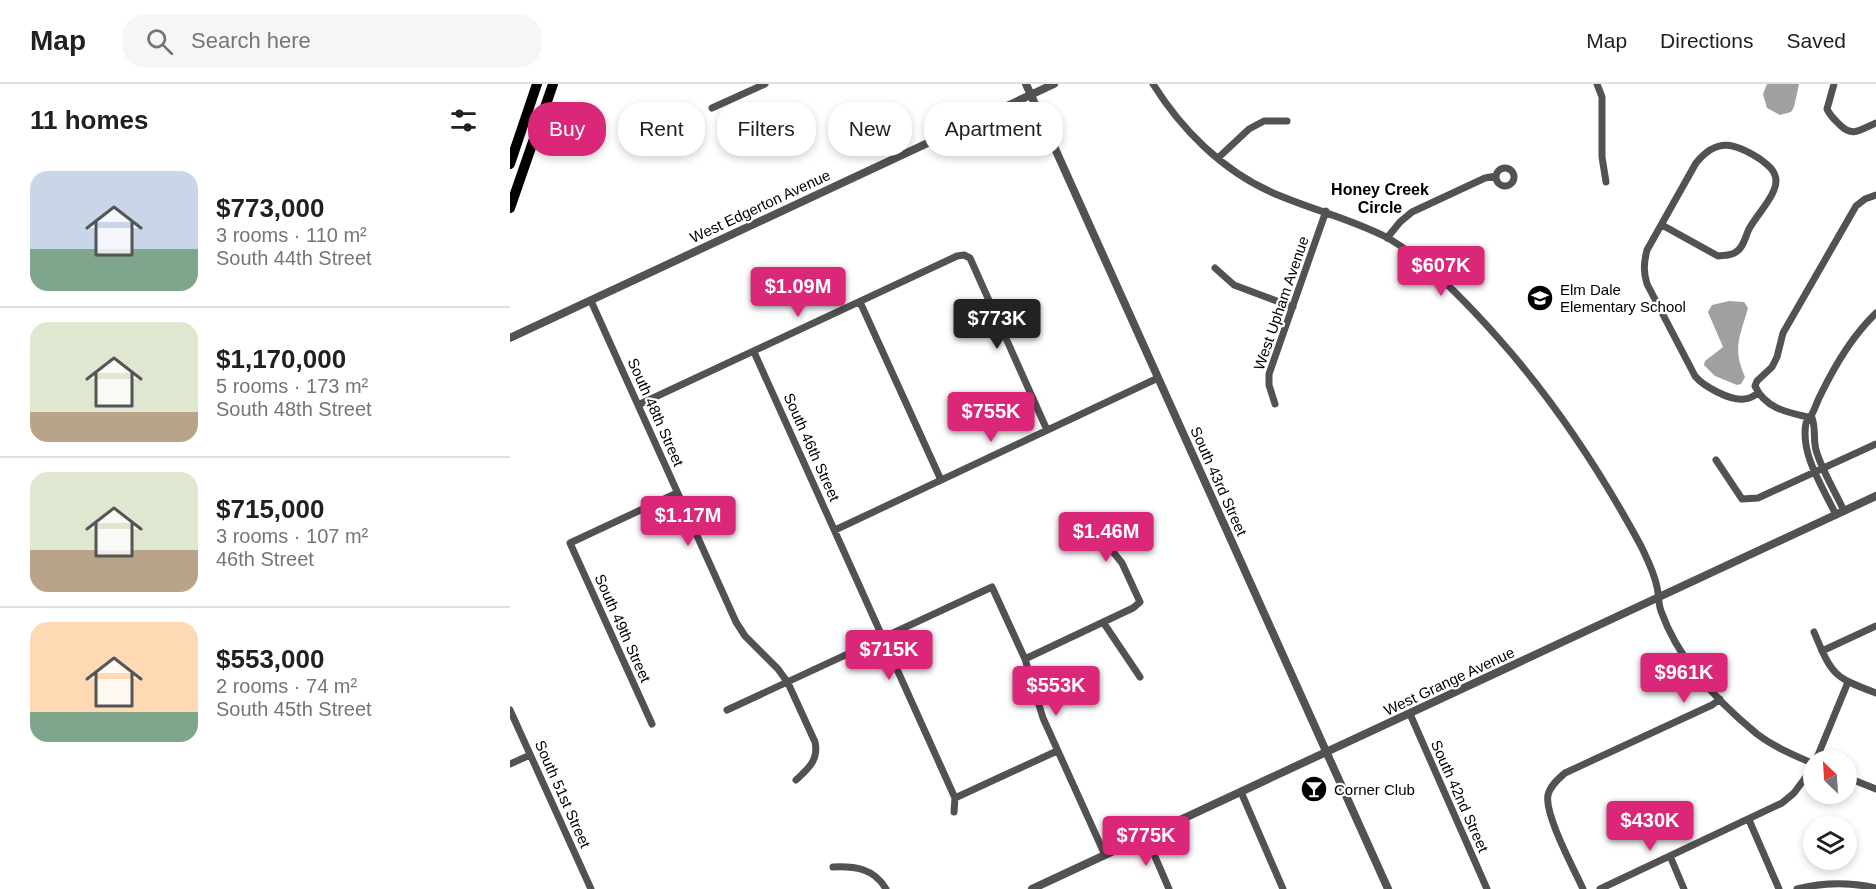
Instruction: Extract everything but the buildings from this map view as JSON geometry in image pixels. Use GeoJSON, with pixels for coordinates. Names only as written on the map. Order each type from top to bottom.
{"type":"FeatureCollection","features":[{"type":"Feature","properties":{"kind":"main road"},"geometry":{"type":"LineString","coordinates":[[510,164],[537,84]]}},
{"type":"Feature","properties":{"kind":"main road"},"geometry":{"type":"LineString","coordinates":[[510,208],[553,84]]}},
{"type":"Feature","properties":{"kind":"main road"},"geometry":{"type":"LineString","coordinates":[[510,172],[521,176]]}},
{"type":"Feature","properties":{"kind":"street"},"geometry":{"type":"LineString","coordinates":[[712,108],[765,84]]}},
{"type":"Feature","properties":{"kind":"street","name":"South 43rd Street"},"geometry":{"type":"LineString","coordinates":[[1026,84],[1388,889]]}},
{"type":"Feature","properties":{"kind":"street","name":"West Edgerton Avenue"},"geometry":{"type":"LineString","coordinates":[[510,338],[1054,84]]}},
{"type":"Feature","properties":{"kind":"street"},"geometry":{"type":"LineString","coordinates":[[1153,84],[1186,130],[1236,172],[1271,192],[1326,211],[1387,238],[1414,256],[1459,297],[1547,395],[1619,505],[1650,564],[1657,585],[1660,609],[1686,660],[1720,699],[1758,735],[1803,758]]}},
{"type":"Feature","properties":{"kind":"street"},"geometry":{"type":"LineString","coordinates":[[1597,84],[1602,97],[1602,157],[1606,182]]}},
{"type":"Feature","properties":{"kind":"street"},"geometry":{"type":"LineString","coordinates":[[1834,84],[1827,110],[1845,131],[1855,132],[1876,123]]}},
{"type":"Feature","properties":{"kind":"street"},"geometry":{"type":"LineString","coordinates":[[1218,158],[1249,129],[1264,121],[1287,121]]}},
{"type":"Feature","properties":{"kind":"street"},"geometry":{"type":"LineString","coordinates":[[1662,225],[1718,256],[1736,252],[1742,246],[1749,230],[1774,190],[1776,182],[1774,172],[1769,165],[1735,145],[1714,148],[1705,153],[1696,164],[1647,250],[1644,262],[1647,284],[1700,383],[1742,400],[1758,393]]}},
{"type":"Feature","properties":{"kind":"street"},"geometry":{"type":"LineString","coordinates":[[1387,238],[1412,212],[1485,178],[1496,176]]}},
{"type":"Feature","properties":{"kind":"street"},"geometry":{"type":"LineString","coordinates":[[1812,418],[1775,407],[1764,400],[1755,386],[1757,381],[1772,367],[1783,333],[1856,206],[1876,195]]}},
{"type":"Feature","properties":{"kind":"street","name":"West Upham Avenue"},"geometry":{"type":"LineString","coordinates":[[1275,404],[1269,385],[1269,374],[1326,211]]}},
{"type":"Feature","properties":{"kind":"street"},"geometry":{"type":"LineString","coordinates":[[638,405],[957,256],[964,255],[969,258],[1047,430]]}},
{"type":"Feature","properties":{"kind":"street"},"geometry":{"type":"LineString","coordinates":[[1215,268],[1234,285],[1293,307]]}},
{"type":"Feature","properties":{"kind":"street","name":"South 48th Street"},"geometry":{"type":"LineString","coordinates":[[591,301],[736,622],[745,636],[778,669],[788,683],[816,742],[817,750],[813,764],[796,780]]}},
{"type":"Feature","properties":{"kind":"street"},"geometry":{"type":"LineString","coordinates":[[860,302],[941,480]]}},
{"type":"Feature","properties":{"kind":"street"},"geometry":{"type":"LineString","coordinates":[[1840,513],[1816,472],[1805,442],[1806,423],[1812,418],[1819,397],[1839,360],[1862,327],[1876,313]]}},
{"type":"Feature","properties":{"kind":"street","name":"South 46th Street"},"geometry":{"type":"LineString","coordinates":[[754,352],[955,798]]}},
{"type":"Feature","properties":{"kind":"street"},"geometry":{"type":"LineString","coordinates":[[835,530],[1158,378]]}},
{"type":"Feature","properties":{"kind":"street"},"geometry":{"type":"LineString","coordinates":[[1812,418],[1815,425],[1816,448],[1840,513]]}},
{"type":"Feature","properties":{"kind":"street"},"geometry":{"type":"LineString","coordinates":[[1716,460],[1742,499],[1758,498],[1876,444]]}},
{"type":"Feature","properties":{"kind":"street","name":"South 49th Street"},"geometry":{"type":"LineString","coordinates":[[652,724],[570,543],[677,493]]}},
{"type":"Feature","properties":{"kind":"street","name":"West Grange Avenue"},"geometry":{"type":"LineString","coordinates":[[1032,889],[1876,496]]}},
{"type":"Feature","properties":{"kind":"street"},"geometry":{"type":"LineString","coordinates":[[1025,659],[1133,608],[1140,602],[1122,563],[1085,517]]}},
{"type":"Feature","properties":{"kind":"street"},"geometry":{"type":"LineString","coordinates":[[727,710],[992,587],[1025,659],[1043,718],[1105,855]]}},
{"type":"Feature","properties":{"kind":"street"},"geometry":{"type":"LineString","coordinates":[[1103,622],[1140,677]]}},
{"type":"Feature","properties":{"kind":"street"},"geometry":{"type":"LineString","coordinates":[[1822,651],[1876,626]]}},
{"type":"Feature","properties":{"kind":"street"},"geometry":{"type":"LineString","coordinates":[[1814,632],[1837,676],[1876,693]]}},
{"type":"Feature","properties":{"kind":"street"},"geometry":{"type":"LineString","coordinates":[[1819,750],[1848,682]]}},
{"type":"Feature","properties":{"kind":"street"},"geometry":{"type":"LineString","coordinates":[[1583,889],[1549,813],[1548,793],[1556,780],[1565,773],[1712,705],[1720,699]]}},
{"type":"Feature","properties":{"kind":"street","name":"South 51st Street"},"geometry":{"type":"LineString","coordinates":[[510,710],[591,889]]}},
{"type":"Feature","properties":{"kind":"street","name":"South 42nd Street"},"geometry":{"type":"LineString","coordinates":[[1410,714],[1486,889]]}},
{"type":"Feature","properties":{"kind":"street"},"geometry":{"type":"LineString","coordinates":[[954,812],[955,798],[1057,751]]}},
{"type":"Feature","properties":{"kind":"street"},"geometry":{"type":"LineString","coordinates":[[510,764],[530,755]]}},
{"type":"Feature","properties":{"kind":"street"},"geometry":{"type":"LineString","coordinates":[[1600,889],[1782,803],[1794,793],[1803,780]]}},
{"type":"Feature","properties":{"kind":"street"},"geometry":{"type":"LineString","coordinates":[[1857,781],[1876,789]]}},
{"type":"Feature","properties":{"kind":"street"},"geometry":{"type":"LineString","coordinates":[[1241,792],[1283,889]]}},
{"type":"Feature","properties":{"kind":"street"},"geometry":{"type":"LineString","coordinates":[[1749,820],[1779,889]]}},
{"type":"Feature","properties":{"kind":"street"},"geometry":{"type":"LineString","coordinates":[[1146,836],[1169,889]]}},
{"type":"Feature","properties":{"kind":"street"},"geometry":{"type":"LineString","coordinates":[[1670,856],[1684,889]]}},
{"type":"Feature","properties":{"kind":"street"},"geometry":{"type":"LineString","coordinates":[[832,867],[854,866],[866,870],[886,889]]}},
{"type":"Feature","properties":{"kind":"street"},"geometry":{"type":"LineString","coordinates":[[1797,889],[1832,883],[1854,883],[1876,888]]}},
{"type":"Feature","properties":{"kind":"shaded area"},"geometry":{"type":"Polygon","coordinates":[[[1767,84],[1799,84],[1791,112],[1780,115],[1767,108],[1763,94],[1767,84]]]}},
{"type":"Feature","properties":{"kind":"shaded area"},"geometry":{"type":"Polygon","coordinates":[[[1729,301],[1744,302],[1748,308],[1738,350],[1745,377],[1741,384],[1737,385],[1715,376],[1704,365],[1705,361],[1723,347],[1708,312],[1712,305],[1729,301]]]}},
{"type":"Feature","properties":{"kind":"place","name":"Elm Dale Elementary School"},"geometry":{"type":"Point","coordinates":[1540,298]}},
{"type":"Feature","properties":{"kind":"place","name":"Corner Club"},"geometry":{"type":"Point","coordinates":[1314,789]}},
{"type":"Feature","properties":{"kind":"district","name":"Honey Creek Circle"},"geometry":{"type":"Point","coordinates":[1380,198]}}]}
